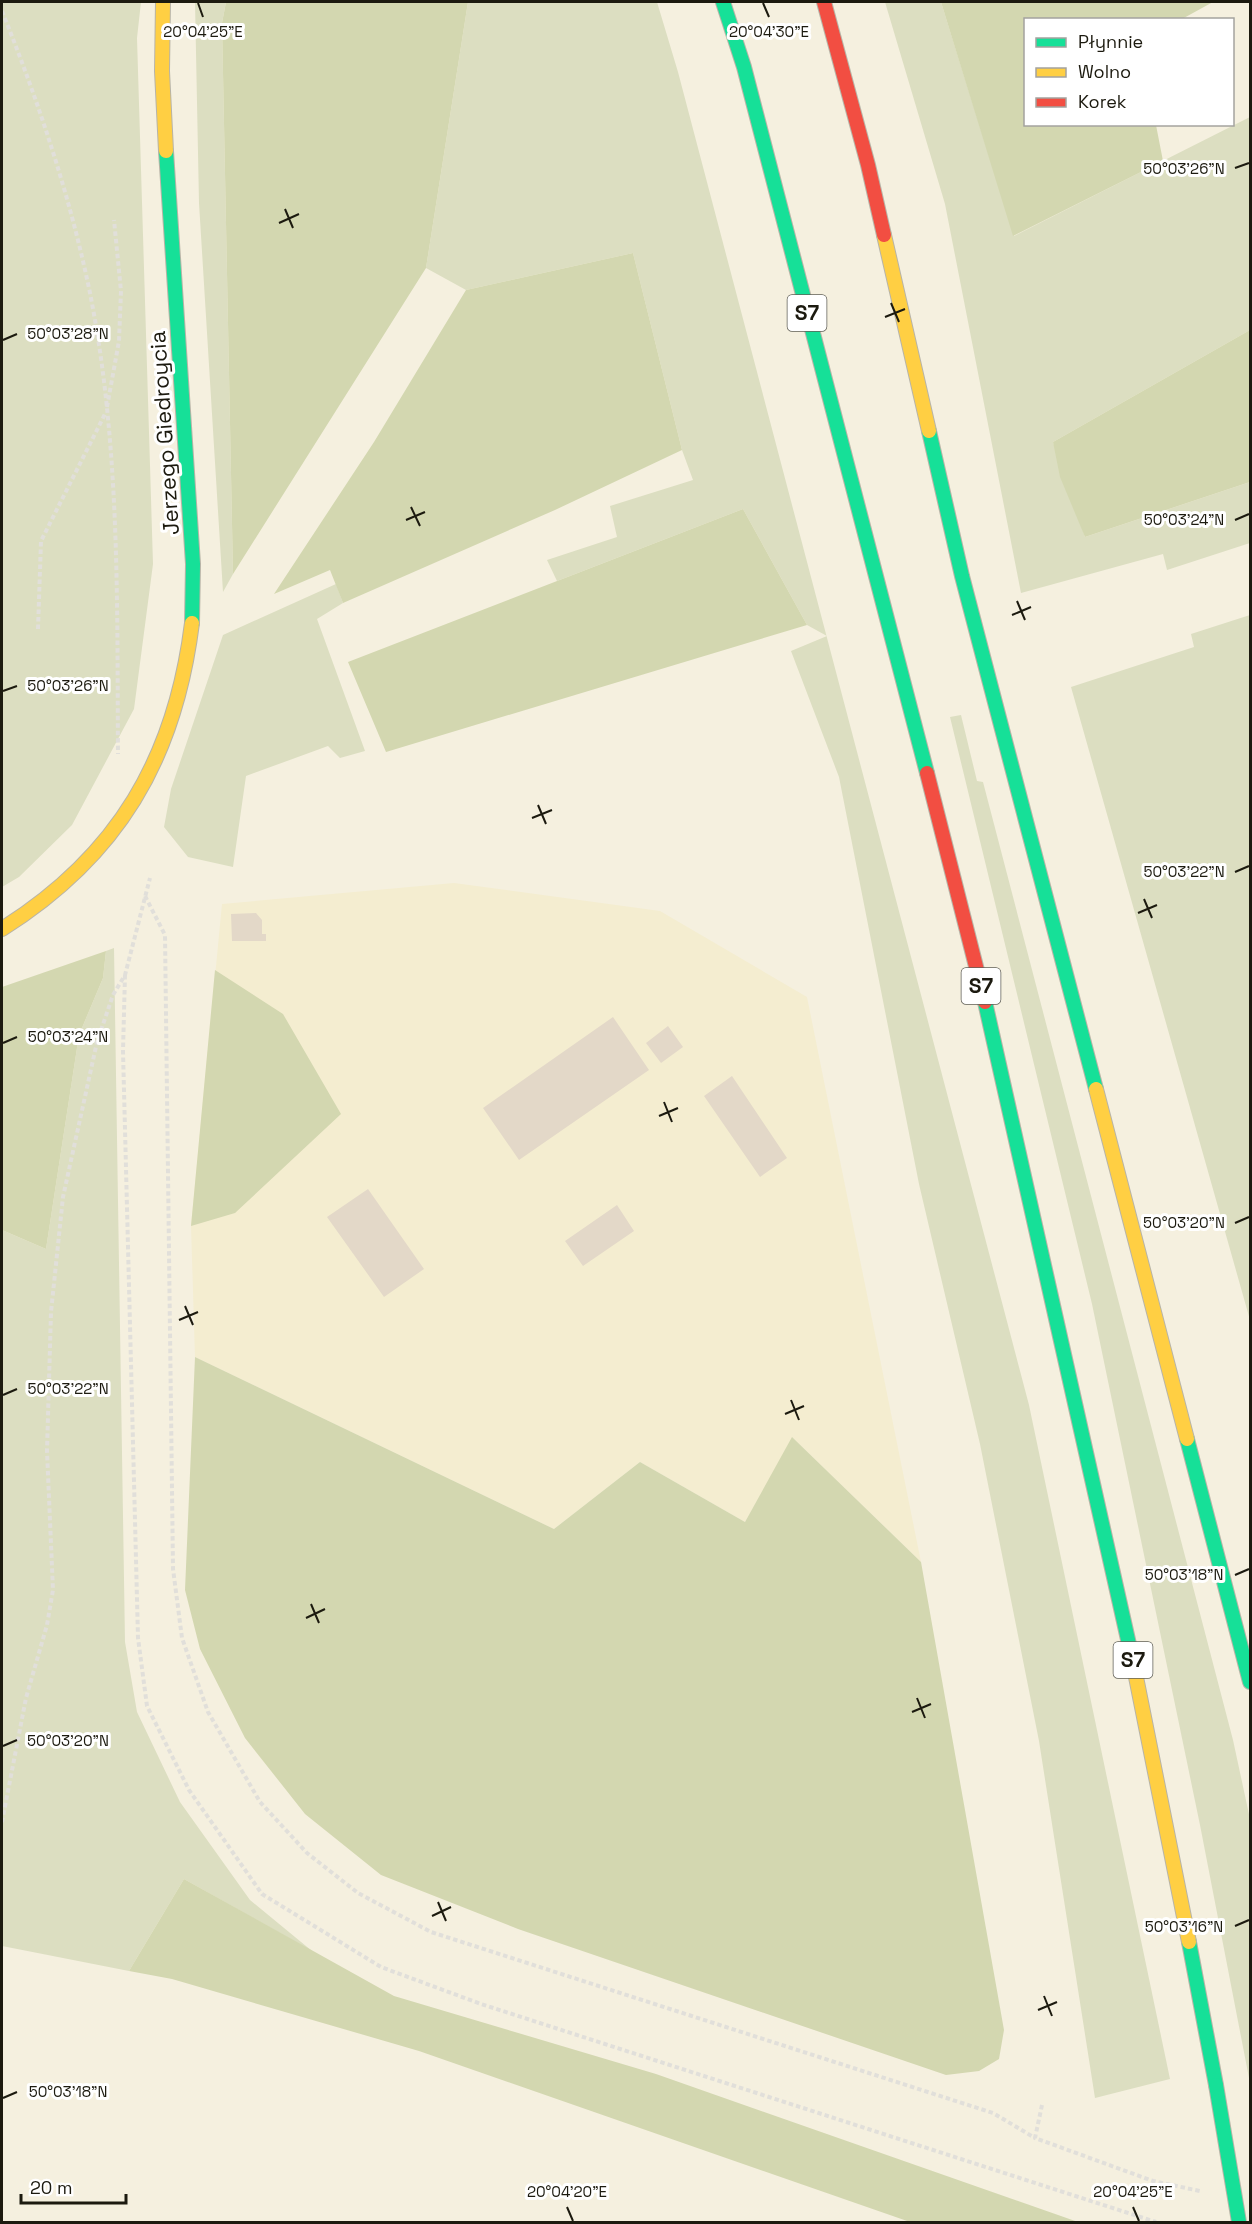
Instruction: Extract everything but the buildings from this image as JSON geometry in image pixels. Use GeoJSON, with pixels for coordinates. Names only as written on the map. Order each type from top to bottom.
{"type":"FeatureCollection","features":[{"type":"Feature","properties":{"kind":"main road","name":"Jerzego Giedroycia"},"geometry":{"type":"LineString","coordinates":[[2,929],[50,895],[74,874],[105,842],[137,797],[158,750],[179,689],[189,646],[193,619],[193,564],[165,131],[162,71],[163,2]]}},
{"type":"Feature","properties":{"kind":"main road","name":"S7"},"geometry":{"type":"LineString","coordinates":[[723,2],[750,90],[949,856],[1009,1101],[1073,1380],[1154,1762],[1216,2085],[1239,2223]]}},
{"type":"Feature","properties":{"kind":"main road"},"geometry":{"type":"LineString","coordinates":[[824,2],[868,165],[962,576],[1251,1682]]}},
{"type":"Feature","properties":{"kind":"path"},"geometry":{"type":"LineString","coordinates":[[2,11],[32,88],[72,214],[90,294],[112,465],[117,592],[118,760]]}},
{"type":"Feature","properties":{"kind":"path"},"geometry":{"type":"LineString","coordinates":[[38,629],[41,541],[106,412],[119,331],[120,291],[114,220]]}},
{"type":"Feature","properties":{"kind":"path"},"geometry":{"type":"LineString","coordinates":[[150,878],[125,975],[123,1051],[138,1638],[147,1706],[189,1790],[262,1894],[381,1966],[470,2000],[1156,2223]]}},
{"type":"Feature","properties":{"kind":"path"},"geometry":{"type":"LineString","coordinates":[[145,896],[165,935],[173,1569],[182,1638],[207,1712],[260,1802],[307,1854],[358,1893],[431,1932],[993,2113],[1035,2138],[1153,2181],[1207,2193]]}},
{"type":"Feature","properties":{"kind":"path"},"geometry":{"type":"LineString","coordinates":[[2,1822],[26,1698],[47,1625],[54,1590],[47,1451],[51,1312],[63,1197],[97,1042],[112,995],[125,975]]}},
{"type":"Feature","properties":{"kind":"path"},"geometry":{"type":"LineString","coordinates":[[1035,2138],[1042,2105]]}},
{"type":"Feature","properties":{"kind":"shaded area"},"geometry":{"type":"Polygon","coordinates":[[[454,883],[660,911],[807,997],[921,1562],[793,1438],[745,1522],[640,1462],[554,1529],[195,1357],[191,1226],[222,904],[454,883]]]}},
{"type":"Feature","properties":{"kind":"green space"},"geometry":{"type":"Polygon","coordinates":[[[2,2],[141,2],[137,38],[153,564],[134,709],[72,825],[19,877],[2,887],[2,2]]]}},
{"type":"Feature","properties":{"kind":"green space"},"geometry":{"type":"Polygon","coordinates":[[[195,2],[226,2],[222,23],[233,574],[223,592],[199,203],[195,2]]]}},
{"type":"Feature","properties":{"kind":"green space"},"geometry":{"type":"Polygon","coordinates":[[[226,2],[468,2],[426,268],[233,574],[222,23],[226,2]]]}},
{"type":"Feature","properties":{"kind":"green space"},"geometry":{"type":"Polygon","coordinates":[[[468,2],[657,2],[678,72],[826,636],[807,625],[743,509],[557,581],[547,560],[617,537],[610,506],[693,480],[682,450],[633,253],[466,290],[426,268],[468,2]]]}},
{"type":"Feature","properties":{"kind":"green space"},"geometry":{"type":"Polygon","coordinates":[[[885,2],[941,2],[1014,236],[1250,117],[1250,330],[1053,442],[1085,537],[1250,482],[1250,543],[1167,570],[1163,554],[1021,593],[945,204],[885,2]]]}},
{"type":"Feature","properties":{"kind":"green space"},"geometry":{"type":"Polygon","coordinates":[[[941,2],[1213,2],[1184,18],[1024,18],[1024,126],[1156,126],[1163,161],[1013,236],[941,2]]]}},
{"type":"Feature","properties":{"kind":"green space"},"geometry":{"type":"Polygon","coordinates":[[[633,253],[682,450],[555,510],[343,603],[330,570],[274,594],[374,442],[466,290],[633,253]]]}},
{"type":"Feature","properties":{"kind":"green space"},"geometry":{"type":"Polygon","coordinates":[[[1250,330],[1250,482],[1085,537],[1060,477],[1053,442],[1250,330]]]}},
{"type":"Feature","properties":{"kind":"green space"},"geometry":{"type":"Polygon","coordinates":[[[743,509],[807,625],[386,752],[348,662],[743,509]]]}},
{"type":"Feature","properties":{"kind":"green space"},"geometry":{"type":"Polygon","coordinates":[[[336,584],[343,603],[317,619],[365,751],[340,758],[328,746],[246,776],[233,867],[188,857],[164,827],[171,789],[223,635],[336,584]]]}},
{"type":"Feature","properties":{"kind":"green space"},"geometry":{"type":"Polygon","coordinates":[[[1250,615],[1250,1320],[1071,687],[1194,647],[1191,634],[1250,615]]]}},
{"type":"Feature","properties":{"kind":"green space"},"geometry":{"type":"Polygon","coordinates":[[[827,636],[1029,1405],[1170,2079],[1095,2098],[1039,1741],[980,1444],[919,1184],[839,777],[791,651],[827,636]]]}},
{"type":"Feature","properties":{"kind":"green space"},"geometry":{"type":"Polygon","coordinates":[[[961,715],[977,781],[983,782],[1233,1740],[1250,1819],[1249,2078],[1200,1825],[1092,1304],[950,717],[961,715]]]}},
{"type":"Feature","properties":{"kind":"green space"},"geometry":{"type":"Polygon","coordinates":[[[114,948],[125,1642],[137,1712],[180,1802],[250,1900],[312,1951],[184,1879],[129,1971],[2,1946],[2,1230],[46,1249],[79,1035],[103,978],[106,951],[114,948]]]}},
{"type":"Feature","properties":{"kind":"green space"},"geometry":{"type":"Polygon","coordinates":[[[106,951],[103,978],[79,1035],[46,1249],[2,1230],[2,987],[106,951]]]}},
{"type":"Feature","properties":{"kind":"green space"},"geometry":{"type":"Polygon","coordinates":[[[215,970],[283,1014],[341,1114],[235,1213],[191,1226],[215,970]]]}},
{"type":"Feature","properties":{"kind":"green space"},"geometry":{"type":"Polygon","coordinates":[[[195,1357],[554,1529],[640,1462],[745,1522],[792,1437],[921,1562],[1004,2030],[999,2059],[979,2071],[946,2075],[518,1929],[381,1875],[305,1814],[245,1738],[200,1649],[185,1590],[195,1357]]]}},
{"type":"Feature","properties":{"kind":"green space"},"geometry":{"type":"Polygon","coordinates":[[[184,1879],[394,1996],[656,2074],[1078,2222],[910,2222],[419,2051],[172,1979],[129,1971],[184,1879]]]}},
{"type":"Feature","properties":{"kind":"traffic: fast"},"geometry":{"type":"LineString","coordinates":[[723,2],[744,67],[927,773]]}},
{"type":"Feature","properties":{"kind":"traffic: fast"},"geometry":{"type":"LineString","coordinates":[[166,151],[193,564],[192,623]]}},
{"type":"Feature","properties":{"kind":"traffic: fast"},"geometry":{"type":"LineString","coordinates":[[929,431],[962,576],[1096,1089]]}},
{"type":"Feature","properties":{"kind":"traffic: fast"},"geometry":{"type":"LineString","coordinates":[[985,1002],[1133,1662]]}},
{"type":"Feature","properties":{"kind":"traffic: fast"},"geometry":{"type":"LineString","coordinates":[[1187,1439],[1250,1682]]}},
{"type":"Feature","properties":{"kind":"traffic: fast"},"geometry":{"type":"LineString","coordinates":[[1189,1942],[1216,2085]]}},
{"type":"Feature","properties":{"kind":"traffic: fast"},"geometry":{"type":"LineString","coordinates":[[1216,2085],[1239,2222]]}},
{"type":"Feature","properties":{"kind":"traffic: slow"},"geometry":{"type":"LineString","coordinates":[[163,2],[162,71],[166,151]]}},
{"type":"Feature","properties":{"kind":"traffic: slow"},"geometry":{"type":"LineString","coordinates":[[884,235],[929,431]]}},
{"type":"Feature","properties":{"kind":"traffic: slow"},"geometry":{"type":"LineString","coordinates":[[2,929],[43,900],[78,870],[109,836],[134,800],[155,760],[171,718],[184,672],[192,623]]}},
{"type":"Feature","properties":{"kind":"traffic: slow"},"geometry":{"type":"LineString","coordinates":[[1096,1089],[1187,1439]]}},
{"type":"Feature","properties":{"kind":"traffic: slow"},"geometry":{"type":"LineString","coordinates":[[1133,1662],[1189,1942]]}},
{"type":"Feature","properties":{"kind":"traffic: jam"},"geometry":{"type":"LineString","coordinates":[[824,2],[868,165],[884,235]]}},
{"type":"Feature","properties":{"kind":"traffic: jam"},"geometry":{"type":"LineString","coordinates":[[927,773],[985,1002]]}}]}
